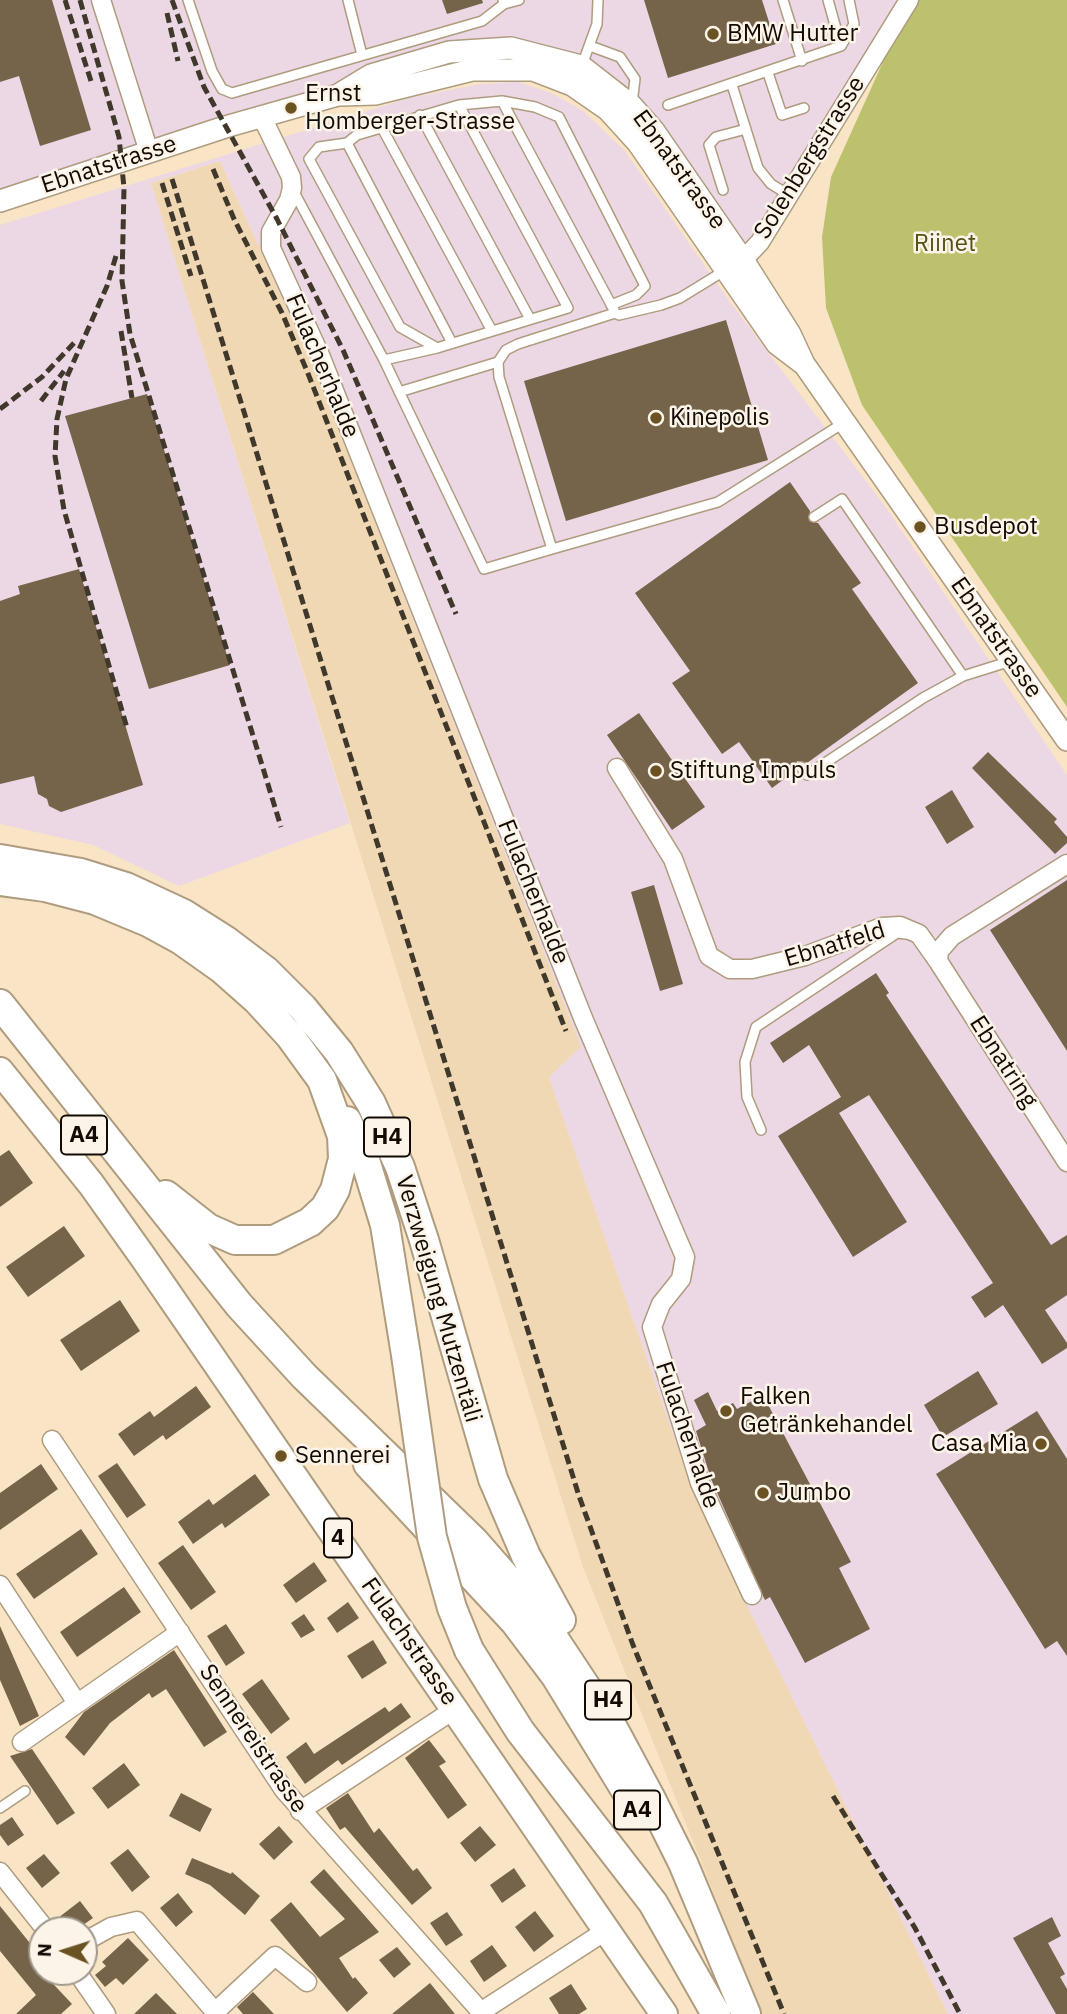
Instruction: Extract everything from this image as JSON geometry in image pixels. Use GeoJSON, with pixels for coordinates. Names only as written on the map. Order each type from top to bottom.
{"type":"FeatureCollection","features":[{"type":"Feature","properties":{"kind":"highway","name":"Verzweigung Mutzentäli"},"geometry":{"type":"LineString","coordinates":[[0,859],[53,866],[125,887],[158,900],[210,929],[284,988],[323,1032],[355,1076],[381,1124],[408,1189],[474,1421],[503,1506],[537,1579],[644,1762],[650,1797]]}},
{"type":"Feature","properties":{"kind":"highway","name":"H4"},"geometry":{"type":"LineString","coordinates":[[0,881],[45,887],[95,900],[148,922],[181,940],[222,970],[257,1000],[290,1036],[322,1080],[342,1136],[341,1171],[325,1208],[301,1229],[282,1237],[244,1241],[208,1228],[183,1210],[117,1150]]}},
{"type":"Feature","properties":{"kind":"highway","name":"A4"},"geometry":{"type":"LineString","coordinates":[[0,1004],[208,1268],[271,1341],[465,1532],[530,1604],[613,1728],[650,1797],[683,1863],[746,2014]]}},
{"type":"Feature","properties":{"kind":"highway","name":"A4"},"geometry":{"type":"LineString","coordinates":[[0,1031],[67,1113],[193,1280],[253,1350],[473,1573],[516,1622],[555,1675],[636,1808],[675,1886],[730,2014]]}},
{"type":"Feature","properties":{"kind":"highway","name":"Verzweigung Mutzentäli"},"geometry":{"type":"LineString","coordinates":[[322,1080],[348,1124],[372,1181],[390,1246],[432,1537],[452,1608],[469,1650],[520,1731],[653,1903],[716,2014]]}},
{"type":"Feature","properties":{"kind":"main road","name":"Fulachstrasse"},"geometry":{"type":"LineString","coordinates":[[4,1086],[106,1205],[664,2014]]}},
{"type":"Feature","properties":{"kind":"street"},"geometry":{"type":"LineString","coordinates":[[101,0],[149,152]]}},
{"type":"Feature","properties":{"kind":"street","name":"Solenbergstrasse"},"geometry":{"type":"LineString","coordinates":[[724,271],[743,260],[760,242],[909,0]]}},
{"type":"Feature","properties":{"kind":"street","name":"Ebnatstrasse"},"geometry":{"type":"LineString","coordinates":[[338,95],[371,75],[449,52],[511,48],[582,66],[631,105],[654,131],[743,260],[790,334],[804,364],[1067,740]]}},
{"type":"Feature","properties":{"kind":"street","name":"Ebnatstrasse"},"geometry":{"type":"LineString","coordinates":[[0,201],[149,152],[338,95],[375,94],[472,70],[533,70],[572,85],[608,110],[638,143],[777,344],[804,364]]}},
{"type":"Feature","properties":{"kind":"street","name":"Fulacherhalde"},"geometry":{"type":"LineString","coordinates":[[262,117],[291,177],[292,188],[289,200],[271,232],[271,248],[320,355],[583,1018],[685,1257],[681,1279],[661,1304],[652,1327],[700,1483],[752,1595]]}},
{"type":"Feature","properties":{"kind":"street","name":"Ebnatfeld"},"geometry":{"type":"LineString","coordinates":[[617,768],[673,859],[709,956],[730,969],[752,970],[805,956],[882,927],[900,926],[919,934]]}},
{"type":"Feature","properties":{"kind":"street"},"geometry":{"type":"LineString","coordinates":[[938,961],[939,951],[952,936],[1067,864]]}},
{"type":"Feature","properties":{"kind":"street","name":"Ebnatring"},"geometry":{"type":"LineString","coordinates":[[919,934],[1067,1162]]}},
{"type":"Feature","properties":{"kind":"street","name":"Sennereistrasse"},"geometry":{"type":"LineString","coordinates":[[52,1440],[300,1811],[482,2012]]}},
{"type":"Feature","properties":{"kind":"street"},"geometry":{"type":"LineString","coordinates":[[0,1586],[77,1703]]}},
{"type":"Feature","properties":{"kind":"street"},"geometry":{"type":"LineString","coordinates":[[22,1742],[180,1632]]}},
{"type":"Feature","properties":{"kind":"street"},"geometry":{"type":"LineString","coordinates":[[300,1811],[455,1709]]}},
{"type":"Feature","properties":{"kind":"street"},"geometry":{"type":"LineString","coordinates":[[0,1872],[35,1916]]}},
{"type":"Feature","properties":{"kind":"street"},"geometry":{"type":"LineString","coordinates":[[98,1934],[111,1927],[136,1921],[216,2013],[275,1956],[307,1982]]}},
{"type":"Feature","properties":{"kind":"street"},"geometry":{"type":"LineString","coordinates":[[482,2012],[607,1930]]}},
{"type":"Feature","properties":{"kind":"street"},"geometry":{"type":"LineString","coordinates":[[87,1986],[106,2014]]}},
{"type":"Feature","properties":{"kind":"lane"},"geometry":{"type":"LineString","coordinates":[[188,0],[212,71],[227,92],[482,21],[503,2],[519,0]]}},
{"type":"Feature","properties":{"kind":"lane"},"geometry":{"type":"LineString","coordinates":[[348,0],[362,55]]}},
{"type":"Feature","properties":{"kind":"lane"},"geometry":{"type":"LineString","coordinates":[[572,85],[597,24],[598,0]]}},
{"type":"Feature","properties":{"kind":"lane"},"geometry":{"type":"LineString","coordinates":[[783,0],[802,61]]}},
{"type":"Feature","properties":{"kind":"lane"},"geometry":{"type":"LineString","coordinates":[[828,0],[841,46]]}},
{"type":"Feature","properties":{"kind":"lane"},"geometry":{"type":"LineString","coordinates":[[668,105],[841,46],[854,24],[849,0]]}},
{"type":"Feature","properties":{"kind":"lane"},"geometry":{"type":"LineString","coordinates":[[590,46],[620,57],[635,79],[631,105]]}},
{"type":"Feature","properties":{"kind":"lane"},"geometry":{"type":"LineString","coordinates":[[768,73],[782,115],[804,108]]}},
{"type":"Feature","properties":{"kind":"lane"},"geometry":{"type":"LineString","coordinates":[[733,85],[763,177],[789,195]]}},
{"type":"Feature","properties":{"kind":"lane"},"geometry":{"type":"LineString","coordinates":[[502,101],[619,316],[680,298],[724,271]]}},
{"type":"Feature","properties":{"kind":"lane"},"geometry":{"type":"LineString","coordinates":[[399,392],[498,362],[506,351],[518,344],[613,309],[645,286],[559,117],[535,107],[502,101],[459,105],[357,135],[347,143],[318,147],[309,159],[400,327],[436,348]]}},
{"type":"Feature","properties":{"kind":"lane"},"geometry":{"type":"LineString","coordinates":[[384,360],[436,348],[568,308],[459,105]]}},
{"type":"Feature","properties":{"kind":"lane"},"geometry":{"type":"LineString","coordinates":[[420,115],[530,319]]}},
{"type":"Feature","properties":{"kind":"lane"},"geometry":{"type":"LineString","coordinates":[[382,128],[492,331]]}},
{"type":"Feature","properties":{"kind":"lane"},"geometry":{"type":"LineString","coordinates":[[723,190],[709,145],[716,137],[746,129]]}},
{"type":"Feature","properties":{"kind":"lane"},"geometry":{"type":"LineString","coordinates":[[347,143],[452,343]]}},
{"type":"Feature","properties":{"kind":"lane","name":"Fulacherhalde"},"geometry":{"type":"LineString","coordinates":[[292,188],[384,360],[484,569],[552,549]]}},
{"type":"Feature","properties":{"kind":"lane"},"geometry":{"type":"LineString","coordinates":[[498,362],[499,377],[552,549],[718,502],[845,422]]}},
{"type":"Feature","properties":{"kind":"lane"},"geometry":{"type":"LineString","coordinates":[[814,517],[842,499],[963,676]]}},
{"type":"Feature","properties":{"kind":"lane"},"geometry":{"type":"LineString","coordinates":[[801,767],[807,775],[923,698],[963,676],[1011,661]]}},
{"type":"Feature","properties":{"kind":"lane","name":"Ebnatfeld"},"geometry":{"type":"LineString","coordinates":[[761,1130],[747,1097],[745,1062],[756,1027],[897,933],[919,934]]}},
{"type":"Feature","properties":{"kind":"lane"},"geometry":{"type":"LineString","coordinates":[[0,1808],[25,1791]]}},
{"type":"Feature","properties":{"kind":"shaded area"},"geometry":{"type":"Polygon","coordinates":[[[0,0],[909,0],[743,260],[661,159],[545,65],[509,58],[437,65],[0,201],[0,0]]]}},
{"type":"Feature","properties":{"kind":"shaded area"},"geometry":{"type":"Polygon","coordinates":[[[518,82],[551,93],[582,110],[624,150],[730,302],[887,509],[1067,775],[1067,2014],[948,2014],[729,1569],[676,1443],[549,1077],[581,1047],[317,375],[220,161],[151,183],[350,823],[179,886],[93,845],[0,824],[0,225],[409,98],[480,84],[518,82]]]}},
{"type":"Feature","properties":{"kind":"shaded area"},"geometry":{"type":"Polygon","coordinates":[[[220,161],[317,375],[581,1047],[549,1077],[676,1443],[729,1569],[948,2014],[762,2014],[583,1567],[151,183],[220,161]]]}},
{"type":"Feature","properties":{"kind":"green space","name":"Riinet"},"geometry":{"type":"Polygon","coordinates":[[[911,0],[1067,0],[1067,707],[862,405],[826,308],[822,237],[831,177],[911,0]]]}},
{"type":"Feature","properties":{"kind":"building"},"geometry":{"type":"Polygon","coordinates":[[[0,0],[52,0],[91,130],[40,146],[19,76],[0,82],[0,0]]]}},
{"type":"Feature","properties":{"kind":"building"},"geometry":{"type":"Polygon","coordinates":[[[442,0],[482,0],[483,3],[447,14],[442,0]]]}},
{"type":"Feature","properties":{"kind":"building"},"geometry":{"type":"Polygon","coordinates":[[[644,0],[762,0],[776,44],[668,78],[644,0]]]}},
{"type":"Feature","properties":{"kind":"building"},"geometry":{"type":"Polygon","coordinates":[[[726,320],[768,460],[566,521],[524,381],[726,320]]]}},
{"type":"Feature","properties":{"kind":"building"},"geometry":{"type":"Polygon","coordinates":[[[147,394],[230,665],[149,689],[65,416],[147,394]]]}},
{"type":"Feature","properties":{"kind":"building"},"geometry":{"type":"Polygon","coordinates":[[[790,482],[810,511],[809,521],[818,523],[861,583],[852,589],[918,683],[807,763],[797,761],[795,771],[772,788],[739,742],[722,754],[672,683],[690,671],[635,593],[790,482]]]}},
{"type":"Feature","properties":{"kind":"building"},"geometry":{"type":"Polygon","coordinates":[[[79,569],[143,785],[61,812],[49,806],[47,799],[38,794],[34,776],[0,784],[0,601],[20,594],[18,586],[79,569]]]}},
{"type":"Feature","properties":{"kind":"building","name":"Stiftung Impuls"},"geometry":{"type":"Polygon","coordinates":[[[639,713],[705,807],[672,830],[607,735],[639,713]]]}},
{"type":"Feature","properties":{"kind":"building"},"geometry":{"type":"Polygon","coordinates":[[[988,752],[1057,819],[1054,822],[1067,837],[1067,843],[1055,854],[972,768],[988,752]]]}},
{"type":"Feature","properties":{"kind":"building"},"geometry":{"type":"Polygon","coordinates":[[[952,790],[974,827],[947,844],[925,807],[952,790]]]}},
{"type":"Feature","properties":{"kind":"building"},"geometry":{"type":"Polygon","coordinates":[[[1067,880],[1067,1051],[990,930],[1067,880]]]}},
{"type":"Feature","properties":{"kind":"building"},"geometry":{"type":"Polygon","coordinates":[[[654,885],[683,984],[660,991],[631,892],[654,885]]]}},
{"type":"Feature","properties":{"kind":"building"},"geometry":{"type":"Polygon","coordinates":[[[876,973],[889,993],[886,995],[1051,1245],[1067,1235],[1067,1295],[1045,1310],[1067,1343],[1067,1348],[1042,1364],[1003,1305],[985,1318],[971,1297],[993,1283],[869,1095],[839,1113],[907,1222],[853,1257],[778,1136],[841,1097],[809,1045],[783,1063],[770,1043],[876,973]]]}},
{"type":"Feature","properties":{"kind":"building"},"geometry":{"type":"Polygon","coordinates":[[[9,1150],[33,1183],[0,1207],[0,1156],[9,1150]]]}},
{"type":"Feature","properties":{"kind":"building"},"geometry":{"type":"Polygon","coordinates":[[[64,1226],[85,1256],[28,1297],[6,1267],[64,1226]]]}},
{"type":"Feature","properties":{"kind":"building"},"geometry":{"type":"Polygon","coordinates":[[[120,1300],[140,1331],[81,1371],[60,1340],[120,1300]]]}},
{"type":"Feature","properties":{"kind":"building"},"geometry":{"type":"Polygon","coordinates":[[[978,1371],[998,1404],[943,1437],[924,1405],[978,1371]]]}},
{"type":"Feature","properties":{"kind":"building"},"geometry":{"type":"Polygon","coordinates":[[[196,1386],[211,1407],[166,1440],[163,1435],[134,1456],[118,1434],[150,1411],[154,1417],[196,1386]]]}},
{"type":"Feature","properties":{"kind":"building"},"geometry":{"type":"Polygon","coordinates":[[[708,1392],[717,1411],[733,1403],[737,1409],[763,1395],[851,1562],[839,1568],[870,1629],[805,1663],[770,1597],[765,1600],[711,1479],[696,1431],[706,1425],[694,1400],[708,1392]]]}},
{"type":"Feature","properties":{"kind":"building"},"geometry":{"type":"Polygon","coordinates":[[[1037,1411],[1067,1459],[1067,1656],[1057,1641],[1045,1649],[936,1474],[1037,1411]]]}},
{"type":"Feature","properties":{"kind":"building"},"geometry":{"type":"Polygon","coordinates":[[[117,1463],[146,1505],[127,1518],[98,1476],[117,1463]]]}},
{"type":"Feature","properties":{"kind":"building"},"geometry":{"type":"Polygon","coordinates":[[[41,1464],[58,1489],[0,1530],[0,1493],[41,1464]]]}},
{"type":"Feature","properties":{"kind":"building"},"geometry":{"type":"Polygon","coordinates":[[[255,1474],[270,1495],[225,1528],[222,1523],[193,1544],[178,1522],[209,1499],[213,1505],[255,1474]]]}},
{"type":"Feature","properties":{"kind":"building"},"geometry":{"type":"Polygon","coordinates":[[[81,1529],[98,1554],[34,1599],[16,1574],[81,1529]]]}},
{"type":"Feature","properties":{"kind":"building"},"geometry":{"type":"Polygon","coordinates":[[[183,1545],[216,1592],[191,1610],[158,1563],[183,1545]]]}},
{"type":"Feature","properties":{"kind":"building"},"geometry":{"type":"Polygon","coordinates":[[[314,1562],[327,1581],[296,1603],[283,1585],[314,1562]]]}},
{"type":"Feature","properties":{"kind":"building"},"geometry":{"type":"Polygon","coordinates":[[[124,1587],[141,1612],[77,1657],[60,1632],[124,1587]]]}},
{"type":"Feature","properties":{"kind":"building"},"geometry":{"type":"Polygon","coordinates":[[[348,1602],[359,1618],[337,1633],[327,1618],[348,1602]]]}},
{"type":"Feature","properties":{"kind":"building"},"geometry":{"type":"Polygon","coordinates":[[[304,1614],[315,1630],[301,1638],[291,1623],[304,1614]]]}},
{"type":"Feature","properties":{"kind":"building"},"geometry":{"type":"Polygon","coordinates":[[[226,1624],[245,1653],[226,1666],[207,1636],[226,1624]]]}},
{"type":"Feature","properties":{"kind":"building"},"geometry":{"type":"Polygon","coordinates":[[[0,1626],[39,1716],[20,1726],[0,1680],[0,1626]]]}},
{"type":"Feature","properties":{"kind":"building"},"geometry":{"type":"Polygon","coordinates":[[[373,1640],[387,1663],[362,1679],[347,1656],[373,1640]]]}},
{"type":"Feature","properties":{"kind":"building"},"geometry":{"type":"Polygon","coordinates":[[[174,1650],[227,1732],[204,1747],[166,1689],[152,1698],[149,1693],[110,1723],[84,1756],[65,1737],[84,1712],[174,1650]]]}},
{"type":"Feature","properties":{"kind":"building"},"geometry":{"type":"Polygon","coordinates":[[[262,1679],[290,1719],[271,1734],[242,1694],[262,1679]]]}},
{"type":"Feature","properties":{"kind":"building"},"geometry":{"type":"Polygon","coordinates":[[[401,1703],[411,1717],[342,1765],[338,1760],[305,1784],[286,1757],[306,1742],[314,1754],[385,1707],[389,1712],[401,1703]]]}},
{"type":"Feature","properties":{"kind":"building"},"geometry":{"type":"Polygon","coordinates":[[[429,1740],[446,1762],[439,1766],[467,1805],[448,1819],[405,1758],[429,1740]]]}},
{"type":"Feature","properties":{"kind":"building"},"geometry":{"type":"Polygon","coordinates":[[[32,1749],[75,1813],[57,1825],[10,1756],[32,1749]]]}},
{"type":"Feature","properties":{"kind":"building"},"geometry":{"type":"Polygon","coordinates":[[[124,1763],[140,1785],[108,1809],[92,1788],[124,1763]]]}},
{"type":"Feature","properties":{"kind":"building"},"geometry":{"type":"Polygon","coordinates":[[[181,1793],[212,1809],[200,1832],[169,1816],[181,1793]]]}},
{"type":"Feature","properties":{"kind":"building"},"geometry":{"type":"Polygon","coordinates":[[[348,1793],[374,1833],[379,1828],[413,1871],[417,1868],[432,1888],[412,1905],[345,1827],[340,1830],[326,1808],[348,1793]]]}},
{"type":"Feature","properties":{"kind":"building"},"geometry":{"type":"Polygon","coordinates":[[[12,1817],[24,1835],[8,1846],[0,1835],[0,1825],[12,1817]]]}},
{"type":"Feature","properties":{"kind":"building"},"geometry":{"type":"Polygon","coordinates":[[[279,1826],[293,1842],[274,1860],[259,1844],[279,1826]]]}},
{"type":"Feature","properties":{"kind":"building"},"geometry":{"type":"Polygon","coordinates":[[[480,1826],[496,1845],[475,1862],[460,1843],[480,1826]]]}},
{"type":"Feature","properties":{"kind":"building"},"geometry":{"type":"Polygon","coordinates":[[[128,1849],[150,1877],[132,1892],[110,1863],[128,1849]]]}},
{"type":"Feature","properties":{"kind":"building"},"geometry":{"type":"Polygon","coordinates":[[[44,1854],[60,1873],[42,1888],[26,1868],[44,1854]]]}},
{"type":"Feature","properties":{"kind":"building"},"geometry":{"type":"Polygon","coordinates":[[[192,1858],[231,1874],[232,1872],[260,1896],[245,1915],[210,1885],[185,1874],[192,1858]]]}},
{"type":"Feature","properties":{"kind":"building"},"geometry":{"type":"Polygon","coordinates":[[[514,1868],[526,1886],[502,1903],[490,1885],[514,1868]]]}},
{"type":"Feature","properties":{"kind":"building"},"geometry":{"type":"Polygon","coordinates":[[[324,1869],[379,1932],[339,1958],[353,1979],[355,1977],[368,1993],[347,2012],[270,1920],[291,1902],[320,1937],[345,1919],[310,1882],[324,1869]]]}},
{"type":"Feature","properties":{"kind":"building"},"geometry":{"type":"Polygon","coordinates":[[[178,1893],[193,1912],[176,1927],[160,1908],[178,1893]]]}},
{"type":"Feature","properties":{"kind":"building"},"geometry":{"type":"Polygon","coordinates":[[[80,1901],[91,1916],[61,1916],[80,1901]]]}},
{"type":"Feature","properties":{"kind":"building"},"geometry":{"type":"Polygon","coordinates":[[[0,1906],[28,1941],[28,1985],[0,1951],[0,1906]]]}},
{"type":"Feature","properties":{"kind":"building"},"geometry":{"type":"Polygon","coordinates":[[[535,1911],[554,1936],[534,1952],[515,1927],[535,1911]]]}},
{"type":"Feature","properties":{"kind":"building"},"geometry":{"type":"Polygon","coordinates":[[[447,1912],[463,1935],[446,1946],[430,1923],[447,1912]]]}},
{"type":"Feature","properties":{"kind":"building"},"geometry":{"type":"Polygon","coordinates":[[[1052,1917],[1061,1936],[1048,1943],[1065,1974],[1060,1977],[1067,1989],[1067,2014],[1056,2014],[1013,1938],[1052,1917]]]}},
{"type":"Feature","properties":{"kind":"building"},"geometry":{"type":"Polygon","coordinates":[[[128,1938],[149,1960],[123,1985],[116,1978],[105,1987],[98,1979],[98,1973],[106,1966],[102,1962],[128,1938]]]}},
{"type":"Feature","properties":{"kind":"building"},"geometry":{"type":"Polygon","coordinates":[[[492,1945],[507,1966],[484,1982],[470,1961],[492,1945]]]}},
{"type":"Feature","properties":{"kind":"building"},"geometry":{"type":"Polygon","coordinates":[[[397,1947],[411,1964],[394,1978],[379,1960],[397,1947]]]}},
{"type":"Feature","properties":{"kind":"building"},"geometry":{"type":"Polygon","coordinates":[[[430,1983],[455,2014],[392,2014],[430,1983]]]}},
{"type":"Feature","properties":{"kind":"building"},"geometry":{"type":"Polygon","coordinates":[[[571,1984],[587,2009],[579,2014],[559,2014],[549,1998],[571,1984]]]}},
{"type":"Feature","properties":{"kind":"building"},"geometry":{"type":"Polygon","coordinates":[[[29,1986],[55,1986],[72,2004],[61,2014],[16,2014],[36,1995],[29,1986]]]}},
{"type":"Feature","properties":{"kind":"building"},"geometry":{"type":"Polygon","coordinates":[[[253,1992],[274,2014],[243,2014],[237,2007],[253,1992]]]}},
{"type":"Feature","properties":{"kind":"building"},"geometry":{"type":"Polygon","coordinates":[[[156,1993],[177,2014],[134,2014],[156,1993]]]}},
{"type":"Feature","properties":{"kind":"railway"},"geometry":{"type":"LineString","coordinates":[[65,0],[91,81]]}},
{"type":"Feature","properties":{"kind":"railway"},"geometry":{"type":"LineString","coordinates":[[80,0],[119,137],[124,188],[122,281],[130,334],[281,827]]}},
{"type":"Feature","properties":{"kind":"railway"},"geometry":{"type":"LineString","coordinates":[[172,0],[204,87],[277,219],[343,350],[456,614]]}},
{"type":"Feature","properties":{"kind":"railway"},"geometry":{"type":"LineString","coordinates":[[167,13],[178,61]]}},
{"type":"Feature","properties":{"kind":"railway"},"geometry":{"type":"LineString","coordinates":[[213,169],[307,371],[566,1031]]}},
{"type":"Feature","properties":{"kind":"railway"},"geometry":{"type":"LineString","coordinates":[[172,179],[579,1496],[633,1645],[784,2014]]}},
{"type":"Feature","properties":{"kind":"railway"},"geometry":{"type":"LineString","coordinates":[[162,183],[191,276]]}},
{"type":"Feature","properties":{"kind":"railway"},"geometry":{"type":"LineString","coordinates":[[116,256],[107,286],[66,379],[57,419],[55,456],[64,510],[127,728]]}},
{"type":"Feature","properties":{"kind":"railway"},"geometry":{"type":"LineString","coordinates":[[121,331],[132,398]]}},
{"type":"Feature","properties":{"kind":"railway"},"geometry":{"type":"LineString","coordinates":[[0,409],[42,377],[74,343]]}},
{"type":"Feature","properties":{"kind":"railway"},"geometry":{"type":"LineString","coordinates":[[41,401],[64,371]]}},
{"type":"Feature","properties":{"kind":"railway"},"geometry":{"type":"LineString","coordinates":[[833,1796],[915,1928],[960,2014]]}},
{"type":"Feature","properties":{"kind":"place","name":"BMW Hutter"},"geometry":{"type":"Point","coordinates":[713,34]}},
{"type":"Feature","properties":{"kind":"place","name":"Ernst Homberger-Strasse"},"geometry":{"type":"Point","coordinates":[291,108]}},
{"type":"Feature","properties":{"kind":"place","name":"Kinepolis"},"geometry":{"type":"Point","coordinates":[656,418]}},
{"type":"Feature","properties":{"kind":"place","name":"Busdepot"},"geometry":{"type":"Point","coordinates":[920,527]}},
{"type":"Feature","properties":{"kind":"place","name":"Stiftung Impuls"},"geometry":{"type":"Point","coordinates":[656,771]}},
{"type":"Feature","properties":{"kind":"place","name":"Falken Getränkehandel"},"geometry":{"type":"Point","coordinates":[726,1411]}},
{"type":"Feature","properties":{"kind":"place","name":"Casa Mia"},"geometry":{"type":"Point","coordinates":[1041,1444]}},
{"type":"Feature","properties":{"kind":"place","name":"Sennerei"},"geometry":{"type":"Point","coordinates":[281,1456]}},
{"type":"Feature","properties":{"kind":"place","name":"Jumbo"},"geometry":{"type":"Point","coordinates":[763,1493]}}]}
